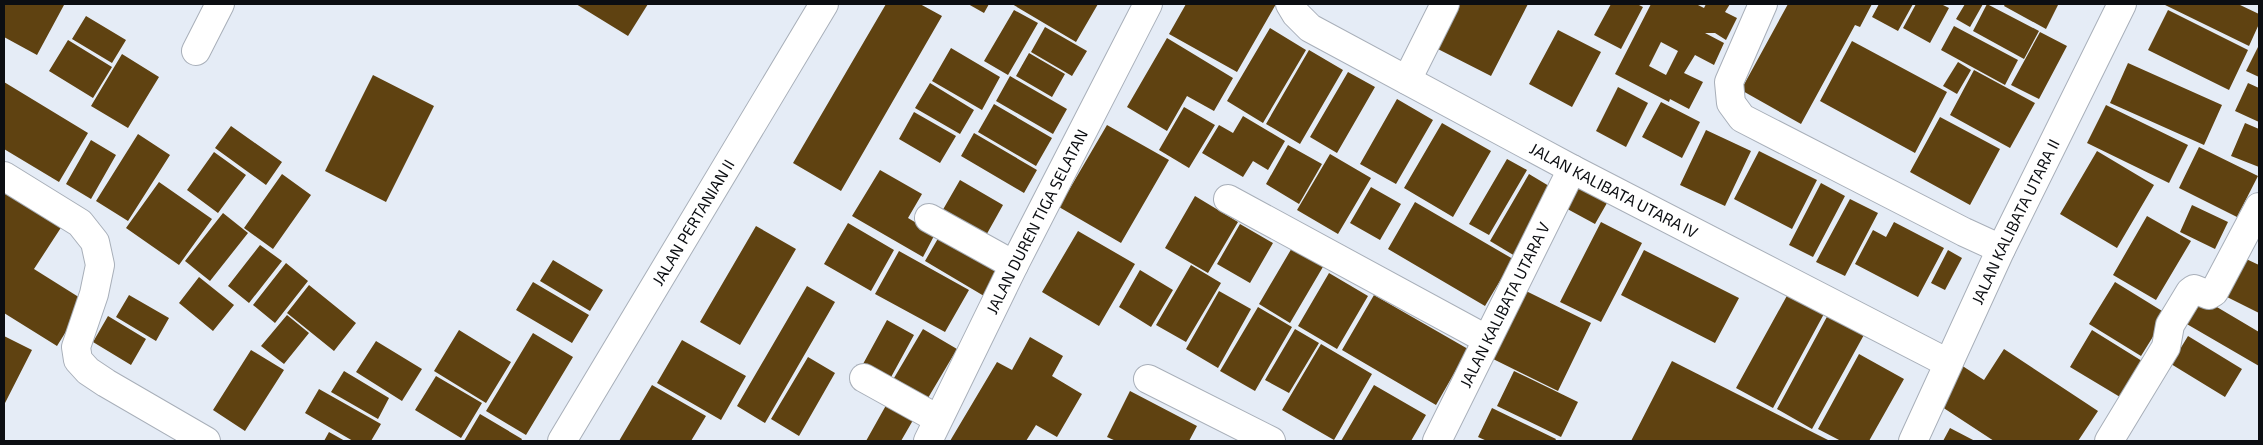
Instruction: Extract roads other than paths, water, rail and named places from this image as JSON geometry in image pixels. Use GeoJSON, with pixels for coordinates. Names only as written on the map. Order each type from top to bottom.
{"type":"FeatureCollection","features":[{"type":"Feature","properties":{"kind":"street"},"geometry":{"type":"LineString","coordinates":[[196,51],[220,4]]}},
{"type":"Feature","properties":{"kind":"street","name":"JALAN PERTANIAN II"},"geometry":{"type":"LineString","coordinates":[[562,441],[824,4]]}},
{"type":"Feature","properties":{"kind":"street","name":"JALAN DUREN TIGA SELATAN"},"geometry":{"type":"LineString","coordinates":[[933,430],[1014,265],[1148,4]]}},
{"type":"Feature","properties":{"kind":"street","name":"JALAN KALIBATA UTARA IV"},"geometry":{"type":"LineString","coordinates":[[1290,4],[1296,14],[1310,28],[1572,169],[1948,363]]}},
{"type":"Feature","properties":{"kind":"street"},"geometry":{"type":"LineString","coordinates":[[1407,80],[1445,4]]}},
{"type":"Feature","properties":{"kind":"street"},"geometry":{"type":"LineString","coordinates":[[1763,4],[1729,82],[1730,103],[1742,118],[1964,232],[2001,249]]}},
{"type":"Feature","properties":{"kind":"street","name":"JALAN KALIBATA UTARA II"},"geometry":{"type":"LineString","coordinates":[[1913,441],[2001,249],[2122,4]]}},
{"type":"Feature","properties":{"kind":"street","name":"JALAN KALIBATA UTARA V"},"geometry":{"type":"LineString","coordinates":[[1437,441],[1572,169]]}},
{"type":"Feature","properties":{"kind":"street"},"geometry":{"type":"LineString","coordinates":[[4,176],[80,223],[95,242],[100,265],[94,294],[76,347],[78,360],[88,371],[106,383],[206,441]]}},
{"type":"Feature","properties":{"kind":"street"},"geometry":{"type":"LineString","coordinates":[[1228,199],[1486,339]]}},
{"type":"Feature","properties":{"kind":"street"},"geometry":{"type":"LineString","coordinates":[[2109,441],[2166,348],[2170,325],[2185,300],[2194,289],[2210,295],[2214,292],[2259,207]]}},
{"type":"Feature","properties":{"kind":"street"},"geometry":{"type":"LineString","coordinates":[[929,218],[1014,265]]}},
{"type":"Feature","properties":{"kind":"street"},"geometry":{"type":"LineString","coordinates":[[864,378],[933,430]]}},
{"type":"Feature","properties":{"kind":"street"},"geometry":{"type":"LineString","coordinates":[[1148,378],[1272,441]]}}]}
